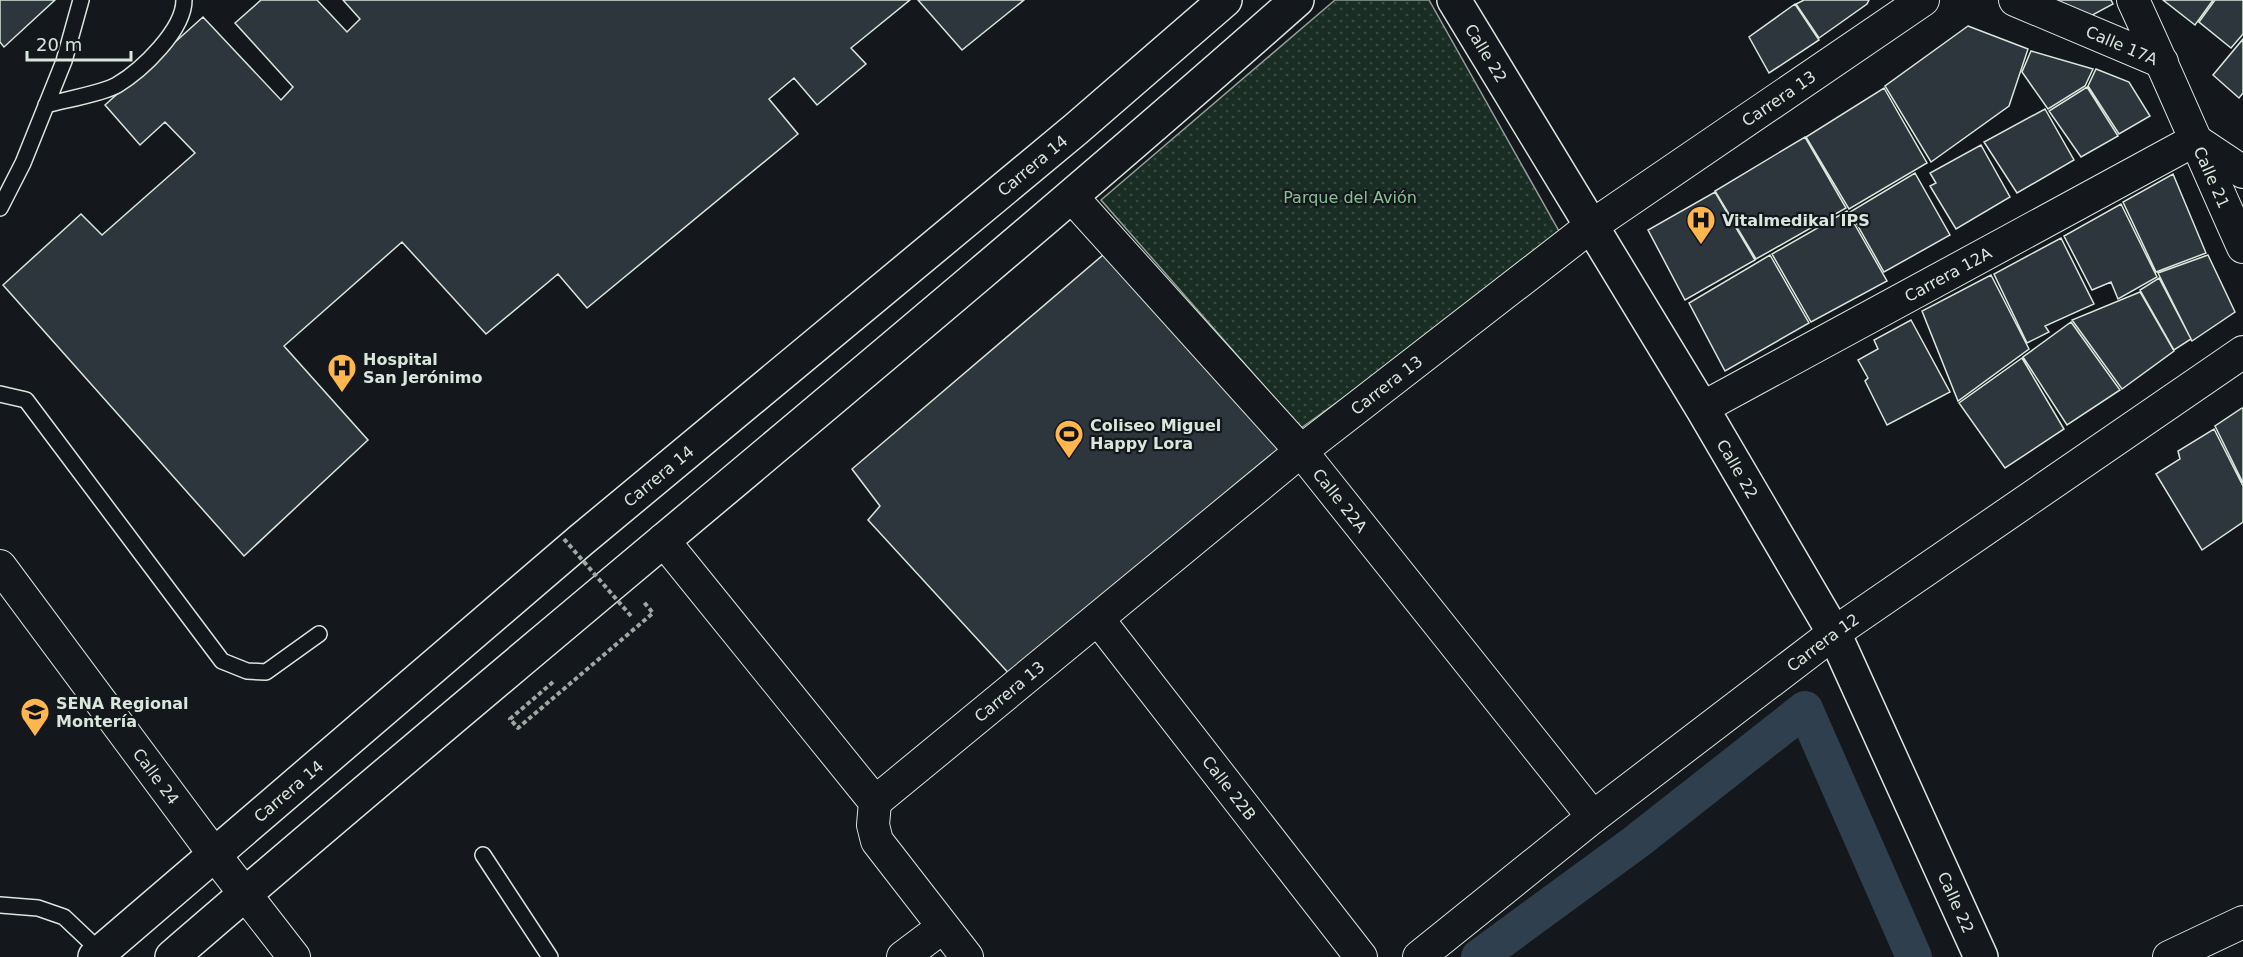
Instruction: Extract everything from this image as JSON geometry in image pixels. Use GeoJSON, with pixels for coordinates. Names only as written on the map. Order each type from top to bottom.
{"type":"FeatureCollection","features":[{"type":"Feature","properties":{"kind":"main road","name":"Carrera 14"},"geometry":{"type":"LineString","coordinates":[[98,955],[580,541],[1076,129],[1225,0]]}},
{"type":"Feature","properties":{"kind":"main road"},"geometry":{"type":"LineString","coordinates":[[172,957],[1071,197],[1297,0]]}},
{"type":"Feature","properties":{"kind":"main road","name":"Calle 22"},"geometry":{"type":"LineString","coordinates":[[1454,0],[1702,408],[1834,633],[1981,957]]}},
{"type":"Feature","properties":{"kind":"street","name":"Carrera 13"},"geometry":{"type":"LineString","coordinates":[[875,801],[1301,451],[1590,227],[1923,0]]}},
{"type":"Feature","properties":{"kind":"street","name":"Calle 17A"},"geometry":{"type":"LineString","coordinates":[[2015,0],[2162,62],[2185,111],[2195,140]]}},
{"type":"Feature","properties":{"kind":"street"},"geometry":{"type":"LineString","coordinates":[[2133,0],[2162,62]]}},
{"type":"Feature","properties":{"kind":"street"},"geometry":{"type":"LineString","coordinates":[[2195,140],[2243,172]]}},
{"type":"Feature","properties":{"kind":"street","name":"Calle 21"},"geometry":{"type":"LineString","coordinates":[[2195,140],[2243,247]]}},
{"type":"Feature","properties":{"kind":"street","name":"Carrera 12A"},"geometry":{"type":"LineString","coordinates":[[1702,408],[2195,140]]}},
{"type":"Feature","properties":{"kind":"street","name":"Calle 22A"},"geometry":{"type":"LineString","coordinates":[[1071,197],[1301,451],[1593,817]]}},
{"type":"Feature","properties":{"kind":"street","name":"Carrera 12"},"geometry":{"type":"LineString","coordinates":[[1419,957],[1593,817],[1834,633],[2243,352]]}},
{"type":"Feature","properties":{"kind":"street"},"geometry":{"type":"LineString","coordinates":[[663,540],[875,801],[873,825],[877,842],[967,957]]}},
{"type":"Feature","properties":{"kind":"street","name":"Calle 24"},"geometry":{"type":"LineString","coordinates":[[0,566],[214,854],[294,957]]}},
{"type":"Feature","properties":{"kind":"street","name":"Calle 22B"},"geometry":{"type":"LineString","coordinates":[[1098,619],[1361,957]]}},
{"type":"Feature","properties":{"kind":"street"},"geometry":{"type":"LineString","coordinates":[[2169,957],[2243,922]]}},
{"type":"Feature","properties":{"kind":"street"},"geometry":{"type":"LineString","coordinates":[[903,957],[943,927]]}},
{"type":"Feature","properties":{"kind":"lane"},"geometry":{"type":"LineString","coordinates":[[0,208],[23,163],[64,61],[81,0]]}},
{"type":"Feature","properties":{"kind":"lane"},"geometry":{"type":"LineString","coordinates":[[46,105],[116,85],[159,51],[182,15],[184,0]]}},
{"type":"Feature","properties":{"kind":"lane"},"geometry":{"type":"LineString","coordinates":[[0,394],[26,400],[222,661],[248,671],[266,672],[319,634]]}},
{"type":"Feature","properties":{"kind":"lane"},"geometry":{"type":"LineString","coordinates":[[483,855],[550,957]]}},
{"type":"Feature","properties":{"kind":"lane"},"geometry":{"type":"LineString","coordinates":[[0,905],[38,908],[64,917],[98,955]]}},
{"type":"Feature","properties":{"kind":"path"},"geometry":{"type":"LineString","coordinates":[[564,539],[631,616],[622,623]]}},
{"type":"Feature","properties":{"kind":"path"},"geometry":{"type":"LineString","coordinates":[[562,674],[510,718],[518,728],[653,613]]}},
{"type":"Feature","properties":{"kind":"green space","name":"Parque del Avión"},"geometry":{"type":"Polygon","coordinates":[[[1335,0],[1429,0],[1564,240],[1301,428],[1101,200],[1335,0]]]}},
{"type":"Feature","properties":{"kind":"building"},"geometry":{"type":"Polygon","coordinates":[[[0,0],[55,0],[4,47],[0,42],[0,0]]]}},
{"type":"Feature","properties":{"kind":"building"},"geometry":{"type":"Polygon","coordinates":[[[261,0],[317,0],[347,32],[360,19],[343,0],[910,0],[851,48],[866,64],[817,105],[794,78],[769,99],[798,134],[587,308],[558,274],[486,334],[402,242],[284,346],[368,440],[244,556],[3,285],[81,214],[102,235],[195,153],[165,122],[140,145],[105,105],[203,17],[281,100],[293,87],[235,23],[261,0]]]}},
{"type":"Feature","properties":{"kind":"building"},"geometry":{"type":"Polygon","coordinates":[[[918,0],[1024,0],[962,50],[918,0]]]}},
{"type":"Feature","properties":{"kind":"building"},"geometry":{"type":"Polygon","coordinates":[[[1804,0],[1869,0],[1867,4],[1819,38],[1796,4],[1804,0]]]}},
{"type":"Feature","properties":{"kind":"building"},"geometry":{"type":"Polygon","coordinates":[[[2055,0],[2111,0],[2113,4],[2087,18],[2055,0]]]}},
{"type":"Feature","properties":{"kind":"building"},"geometry":{"type":"Polygon","coordinates":[[[2163,0],[2213,0],[2195,25],[2163,0]]]}},
{"type":"Feature","properties":{"kind":"building"},"geometry":{"type":"Polygon","coordinates":[[[2215,0],[2243,0],[2243,34],[2231,48],[2199,22],[2215,0]]]}},
{"type":"Feature","properties":{"kind":"building"},"geometry":{"type":"Polygon","coordinates":[[[1795,4],[1819,40],[1769,73],[1749,37],[1795,4]]]}},
{"type":"Feature","properties":{"kind":"building"},"geometry":{"type":"Polygon","coordinates":[[[1968,26],[2028,49],[2009,106],[1931,162],[1885,86],[1968,26]]]}},
{"type":"Feature","properties":{"kind":"building"},"geometry":{"type":"Polygon","coordinates":[[[2243,39],[2243,93],[2239,98],[2213,75],[2243,39]]]}},
{"type":"Feature","properties":{"kind":"building"},"geometry":{"type":"Polygon","coordinates":[[[2031,51],[2093,69],[2085,86],[2048,109],[2022,72],[2031,51]]]}},
{"type":"Feature","properties":{"kind":"building"},"geometry":{"type":"Polygon","coordinates":[[[2096,69],[2129,82],[2150,116],[2119,134],[2088,86],[2096,69]]]}},
{"type":"Feature","properties":{"kind":"building"},"geometry":{"type":"Polygon","coordinates":[[[2087,87],[2118,136],[2081,157],[2049,111],[2087,87]]]}},
{"type":"Feature","properties":{"kind":"building"},"geometry":{"type":"Polygon","coordinates":[[[1884,88],[1927,163],[1849,209],[1806,137],[1884,88]]]}},
{"type":"Feature","properties":{"kind":"building"},"geometry":{"type":"Polygon","coordinates":[[[2045,109],[2074,160],[2017,193],[1984,142],[2045,109]]]}},
{"type":"Feature","properties":{"kind":"building"},"geometry":{"type":"Polygon","coordinates":[[[1805,137],[1846,208],[1756,259],[1715,191],[1805,137]]]}},
{"type":"Feature","properties":{"kind":"building"},"geometry":{"type":"Polygon","coordinates":[[[1981,145],[2010,197],[1956,229],[1930,186],[1936,183],[1930,173],[1981,145]]]}},
{"type":"Feature","properties":{"kind":"building"},"geometry":{"type":"Polygon","coordinates":[[[1915,173],[1950,235],[1884,272],[1850,212],[1915,173]]]}},
{"type":"Feature","properties":{"kind":"building"},"geometry":{"type":"Polygon","coordinates":[[[2173,174],[2206,253],[2156,272],[2123,202],[2173,174]]]}},
{"type":"Feature","properties":{"kind":"building","name":"Vitalmedikal IPS"},"geometry":{"type":"Polygon","coordinates":[[[1715,192],[1755,260],[1685,300],[1648,230],[1715,192]]]}},
{"type":"Feature","properties":{"kind":"building"},"geometry":{"type":"Polygon","coordinates":[[[2121,204],[2157,277],[2118,299],[2111,282],[2092,290],[2064,236],[2121,204]]]}},
{"type":"Feature","properties":{"kind":"building"},"geometry":{"type":"Polygon","coordinates":[[[1847,211],[1887,281],[1811,322],[1772,254],[1847,211]]]}},
{"type":"Feature","properties":{"kind":"building"},"geometry":{"type":"Polygon","coordinates":[[[2061,238],[2094,304],[2045,326],[2049,332],[2027,343],[1994,274],[2061,238]]]}},
{"type":"Feature","properties":{"kind":"building","name":"Coliseo Miguel Happy Lora"},"geometry":{"type":"Polygon","coordinates":[[[1103,255],[1287,450],[1014,679],[868,520],[880,506],[852,469],[1103,255]]]}},
{"type":"Feature","properties":{"kind":"building"},"geometry":{"type":"Polygon","coordinates":[[[1770,255],[1809,323],[1725,371],[1689,303],[1770,255]]]}},
{"type":"Feature","properties":{"kind":"building"},"geometry":{"type":"Polygon","coordinates":[[[2208,255],[2235,312],[2192,341],[2158,273],[2208,255]]]}},
{"type":"Feature","properties":{"kind":"building"},"geometry":{"type":"Polygon","coordinates":[[[1991,275],[2029,349],[1958,401],[1922,311],[1991,275]]]}},
{"type":"Feature","properties":{"kind":"building"},"geometry":{"type":"Polygon","coordinates":[[[2159,278],[2191,339],[2174,350],[2140,290],[2159,278]]]}},
{"type":"Feature","properties":{"kind":"building"},"geometry":{"type":"Polygon","coordinates":[[[2140,292],[2174,351],[2122,389],[2072,320],[2140,292]]]}},
{"type":"Feature","properties":{"kind":"building"},"geometry":{"type":"Polygon","coordinates":[[[1911,320],[1950,392],[1887,425],[1865,381],[1868,378],[1858,360],[1878,349],[1874,340],[1911,320]]]}},
{"type":"Feature","properties":{"kind":"building"},"geometry":{"type":"Polygon","coordinates":[[[2071,322],[2120,390],[2067,425],[2023,357],[2071,322]]]}},
{"type":"Feature","properties":{"kind":"building"},"geometry":{"type":"Polygon","coordinates":[[[2022,358],[2064,429],[2005,468],[1959,403],[2022,358]]]}},
{"type":"Feature","properties":{"kind":"building"},"geometry":{"type":"Polygon","coordinates":[[[2243,409],[2243,483],[2215,426],[2243,409]]]}},
{"type":"Feature","properties":{"kind":"building"},"geometry":{"type":"Polygon","coordinates":[[[2214,429],[2243,486],[2243,522],[2202,550],[2156,474],[2180,459],[2178,451],[2214,429]]]}},
{"type":"Feature","properties":{"kind":"waterway"},"geometry":{"type":"LineString","coordinates":[[1479,957],[1636,842],[1805,709],[1914,957]]}},
{"type":"Feature","properties":{"kind":"place","name":"Vitalmedikal IPS"},"geometry":{"type":"Point","coordinates":[1701,246]}},
{"type":"Feature","properties":{"kind":"place","name":"Hospital San Jerónimo"},"geometry":{"type":"Point","coordinates":[342,394]}},
{"type":"Feature","properties":{"kind":"place","name":"Coliseo Miguel Happy Lora"},"geometry":{"type":"Point","coordinates":[1069,460]}},
{"type":"Feature","properties":{"kind":"place","name":"SENA Regional Montería"},"geometry":{"type":"Point","coordinates":[35,738]}}]}
